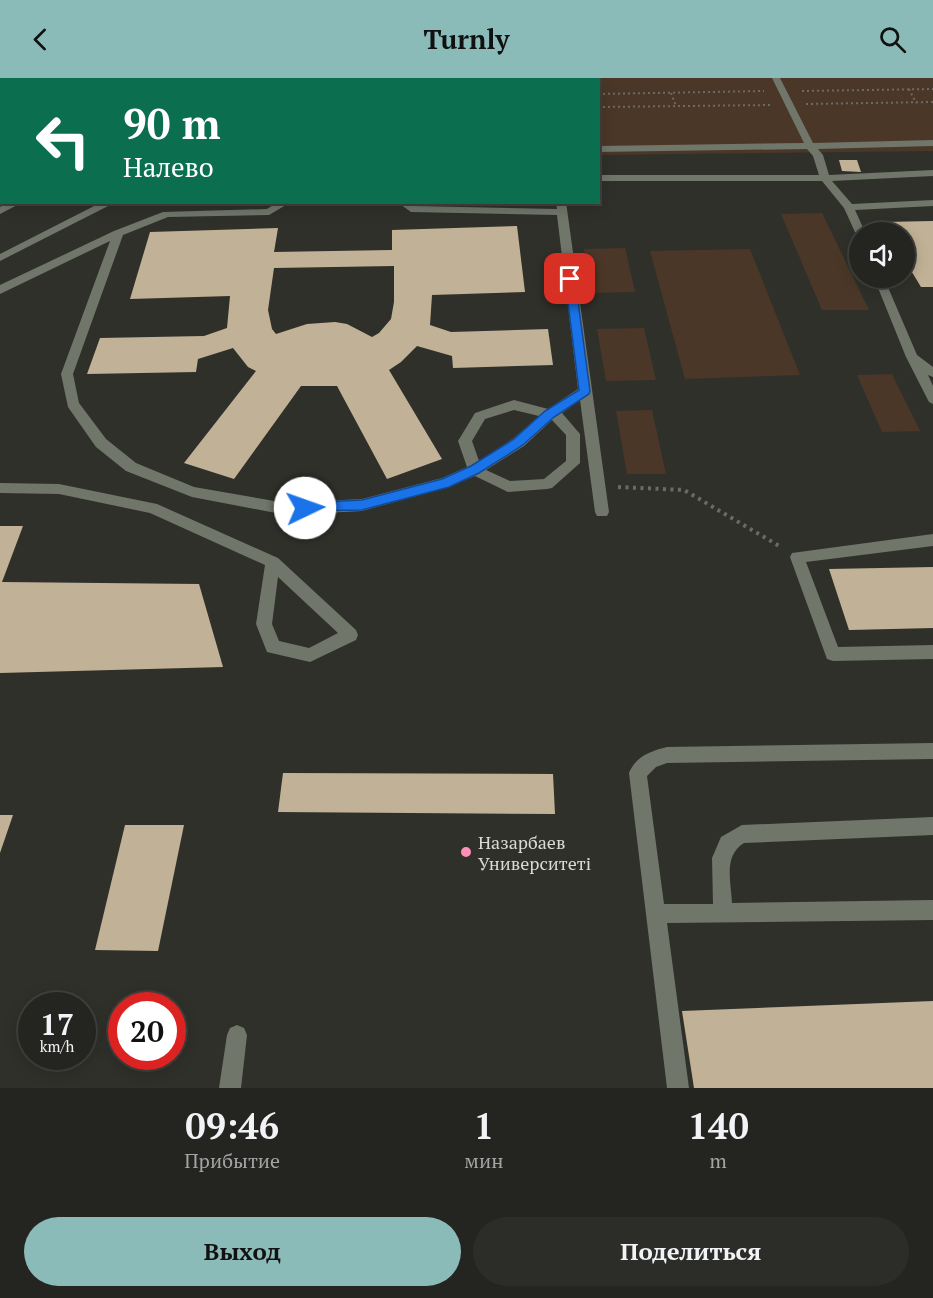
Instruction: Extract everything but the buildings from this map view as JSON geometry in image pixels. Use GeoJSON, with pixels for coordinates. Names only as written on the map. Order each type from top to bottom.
{"type":"FeatureCollection","features":[{"type":"Feature","properties":{"kind":"street"},"geometry":{"type":"LineString","coordinates":[[776,78],[810,146],[818,155],[825,178],[849,207],[856,222]]}},
{"type":"Feature","properties":{"kind":"street"},"geometry":{"type":"LineString","coordinates":[[600,149],[933,143]]}},
{"type":"Feature","properties":{"kind":"street"},"geometry":{"type":"LineString","coordinates":[[600,178],[825,178],[933,173]]}},
{"type":"Feature","properties":{"kind":"street"},"geometry":{"type":"LineString","coordinates":[[849,207],[933,202]]}},
{"type":"Feature","properties":{"kind":"street"},"geometry":{"type":"LineString","coordinates":[[0,211],[14,204]]}},
{"type":"Feature","properties":{"kind":"street"},"geometry":{"type":"LineString","coordinates":[[0,258],[107,204]]}},
{"type":"Feature","properties":{"kind":"street"},"geometry":{"type":"LineString","coordinates":[[0,290],[117,233],[167,214],[269,213],[283,204]]}},
{"type":"Feature","properties":{"kind":"street"},"geometry":{"type":"LineString","coordinates":[[405,204],[411,209],[561,207],[602,512]]}},
{"type":"Feature","properties":{"kind":"street"},"geometry":{"type":"LineString","coordinates":[[117,233],[67,374],[73,404],[88,428],[101,443],[131,467],[192,492],[286,509],[362,505],[445,483],[475,470],[519,442],[550,414],[585,391]]}},
{"type":"Feature","properties":{"kind":"street"},"geometry":{"type":"LineString","coordinates":[[883,288],[912,357],[933,399]]}},
{"type":"Feature","properties":{"kind":"street"},"geometry":{"type":"LineString","coordinates":[[912,357],[933,373]]}},
{"type":"Feature","properties":{"kind":"street"},"geometry":{"type":"LineString","coordinates":[[573,463],[547,484],[508,487],[475,470],[465,441],[480,416],[514,405],[557,416],[573,434],[573,463],[598,486]]}},
{"type":"Feature","properties":{"kind":"street"},"geometry":{"type":"LineString","coordinates":[[0,488],[59,489],[152,508],[273,562],[350,635],[310,656],[273,647],[264,624],[273,562]]}},
{"type":"Feature","properties":{"kind":"street"},"geometry":{"type":"LineString","coordinates":[[933,540],[797,557],[833,654],[933,652]]}},
{"type":"Feature","properties":{"kind":"street"},"geometry":{"type":"LineString","coordinates":[[678,1088],[638,772],[651,760],[668,755],[933,751]]}},
{"type":"Feature","properties":{"kind":"street"},"geometry":{"type":"LineString","coordinates":[[723,912],[721,858],[727,843],[742,834],[933,826]]}},
{"type":"Feature","properties":{"kind":"street"},"geometry":{"type":"LineString","coordinates":[[656,914],[933,910]]}},
{"type":"Feature","properties":{"kind":"street"},"geometry":{"type":"LineString","coordinates":[[230,1088],[237,1035]]}},
{"type":"Feature","properties":{"kind":"path"},"geometry":{"type":"LineString","coordinates":[[909,89],[916,103]]}},
{"type":"Feature","properties":{"kind":"path"},"geometry":{"type":"LineString","coordinates":[[671,93],[676,106]]}},
{"type":"Feature","properties":{"kind":"path"},"geometry":{"type":"LineString","coordinates":[[600,107],[933,102]]}},
{"type":"Feature","properties":{"kind":"path"},"geometry":{"type":"LineString","coordinates":[[598,486],[684,490],[797,557]]}},
{"type":"Feature","properties":{"kind":"shaded area"},"geometry":{"type":"Polygon","coordinates":[[[600,78],[933,78],[933,151],[600,155],[600,78]]]}},
{"type":"Feature","properties":{"kind":"shaded area"},"geometry":{"type":"Polygon","coordinates":[[[822,213],[849,269],[849,288],[858,288],[869,310],[822,310],[781,214],[822,213]]]}},
{"type":"Feature","properties":{"kind":"shaded area"},"geometry":{"type":"Polygon","coordinates":[[[625,248],[635,292],[592,293],[584,249],[625,248]]]}},
{"type":"Feature","properties":{"kind":"shaded area"},"geometry":{"type":"Polygon","coordinates":[[[750,249],[800,375],[685,379],[650,251],[750,249]]]}},
{"type":"Feature","properties":{"kind":"shaded area"},"geometry":{"type":"Polygon","coordinates":[[[644,328],[656,380],[606,381],[597,329],[644,328]]]}},
{"type":"Feature","properties":{"kind":"shaded area"},"geometry":{"type":"Polygon","coordinates":[[[892,374],[920,431],[882,432],[857,375],[892,374]]]}},
{"type":"Feature","properties":{"kind":"shaded area"},"geometry":{"type":"Polygon","coordinates":[[[652,410],[666,474],[627,474],[616,411],[652,410]]]}},
{"type":"Feature","properties":{"kind":"place","name":"Назарбаев Университеті"},"geometry":{"type":"Point","coordinates":[466,852]}},
{"type":"Feature","properties":{"kind":"route"},"geometry":{"type":"LineString","coordinates":[[305,508],[362,505],[445,483],[475,470],[519,442],[550,414],[585,391],[570,279]]}}]}
